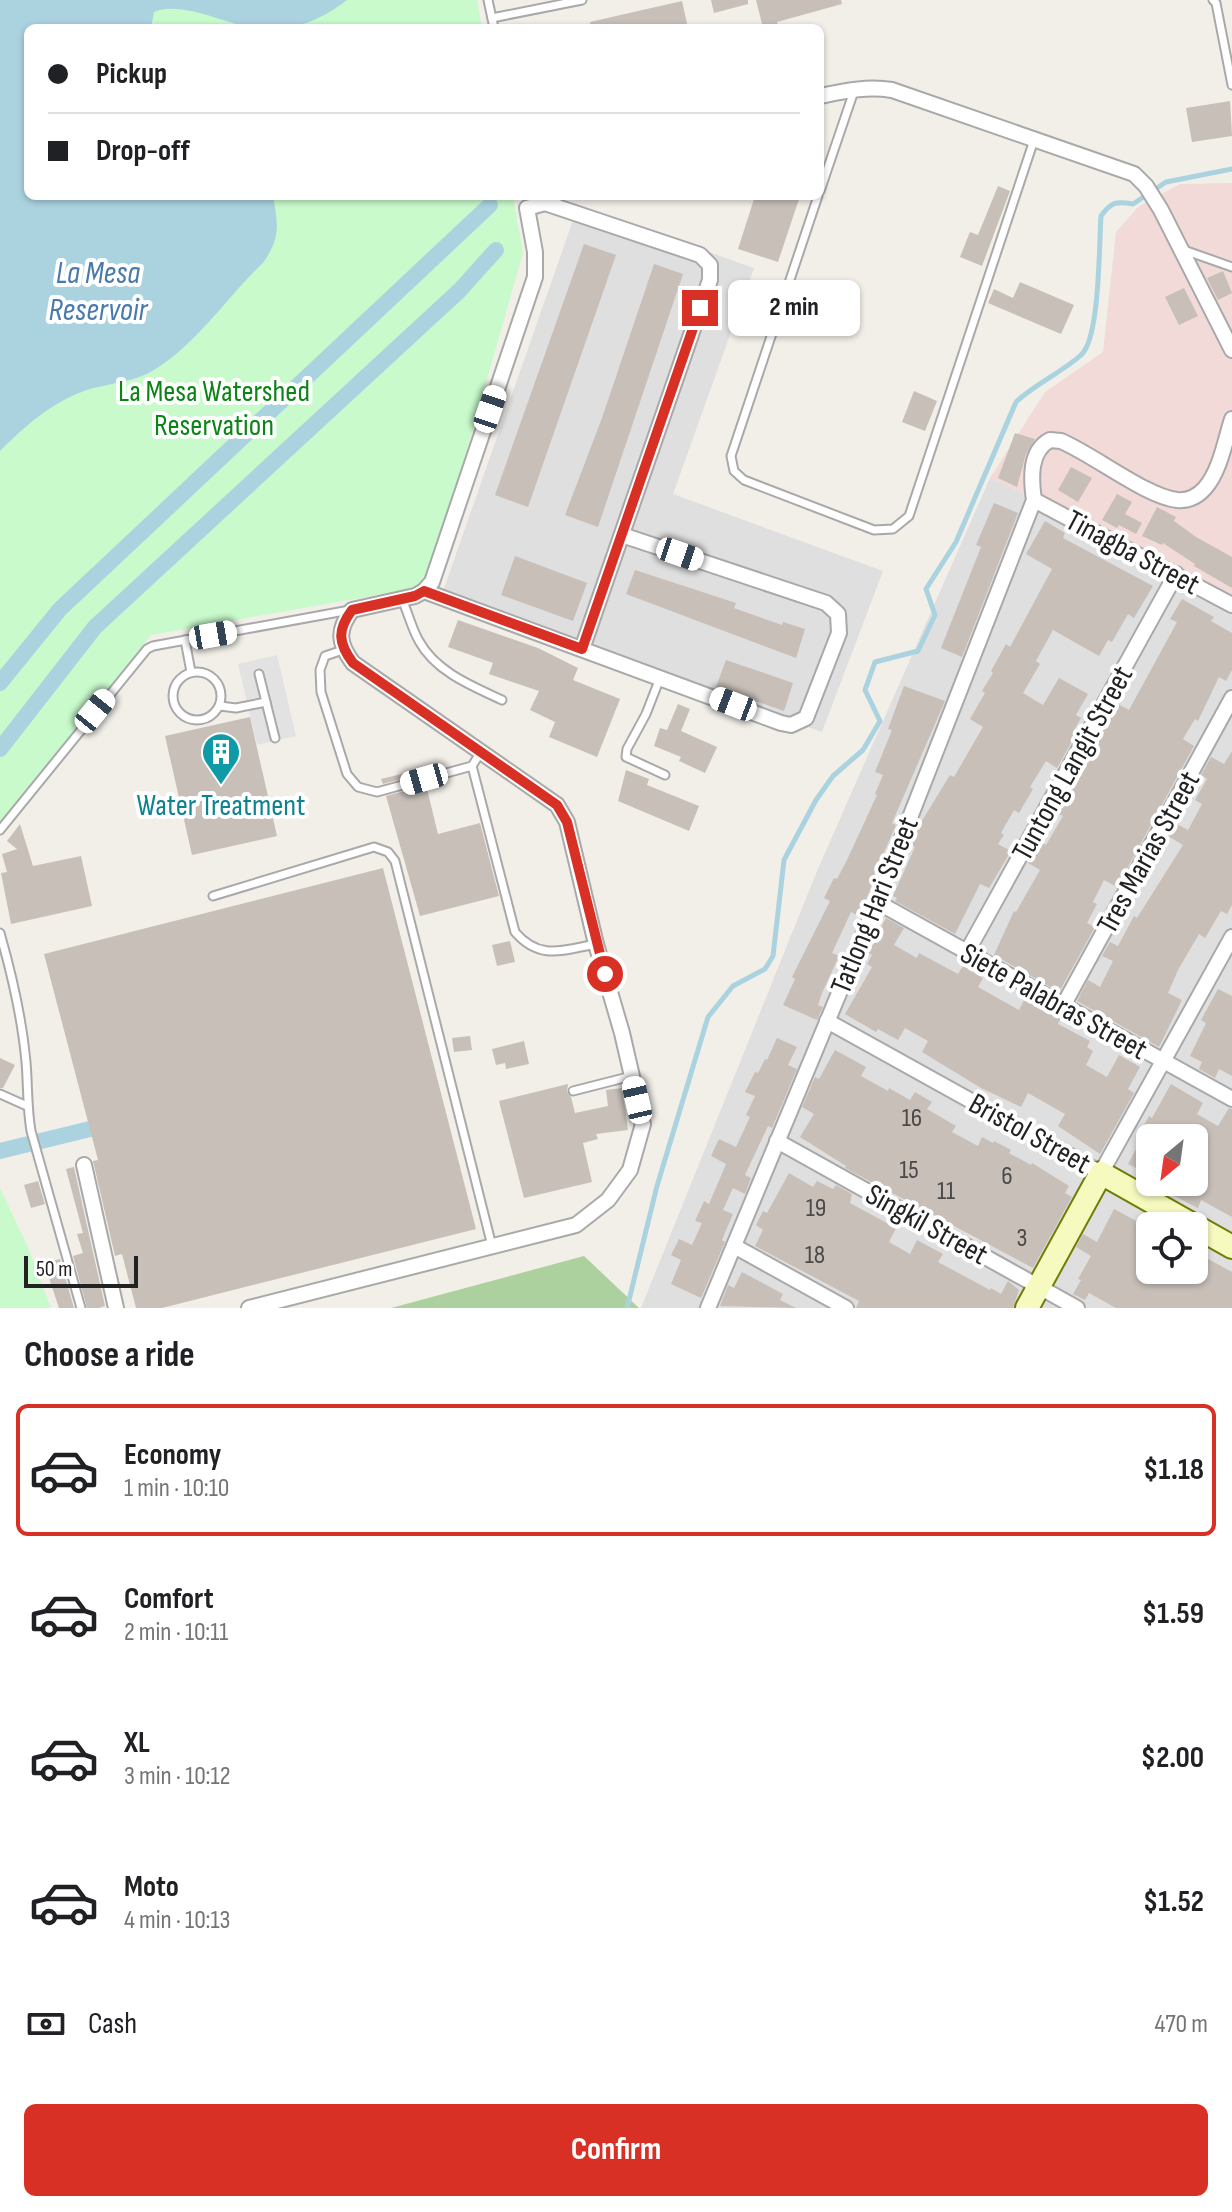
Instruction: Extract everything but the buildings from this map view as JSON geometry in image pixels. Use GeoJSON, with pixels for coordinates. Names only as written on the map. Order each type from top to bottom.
{"type":"FeatureCollection","features":[{"type":"Feature","properties":{"kind":"street"},"geometry":{"type":"LineString","coordinates":[[824,95],[876,87],[892,90],[1134,174],[1146,186],[1161,210],[1232,350]]}},
{"type":"Feature","properties":{"kind":"street"},"geometry":{"type":"LineString","coordinates":[[249,1308],[576,1225],[608,1200],[630,1170],[643,1124],[567,822],[557,805],[353,663],[343,650],[339,634],[343,621],[352,610],[402,599],[424,591],[432,582],[535,277],[535,252],[526,202],[550,200],[700,255],[710,265],[710,280],[582,649]]}},
{"type":"Feature","properties":{"kind":"street"},"geometry":{"type":"LineString","coordinates":[[1034,500],[1031,471],[1039,450],[1050,440],[1071,445],[1157,494],[1176,500],[1197,495],[1207,487],[1228,448],[1232,419]]}},
{"type":"Feature","properties":{"kind":"street","name":"Tinagba Street"},"geometry":{"type":"LineString","coordinates":[[1034,500],[1232,605]]}},
{"type":"Feature","properties":{"kind":"street","name":"Tatlong Hari Street"},"geometry":{"type":"LineString","coordinates":[[708,1308],[877,902],[1034,500]]}},
{"type":"Feature","properties":{"kind":"street"},"geometry":{"type":"LineString","coordinates":[[424,591],[781,723],[791,725],[806,718],[839,633],[838,614],[826,603],[622,535]]}},
{"type":"Feature","properties":{"kind":"street","name":"Tuntong Langit Street"},"geometry":{"type":"LineString","coordinates":[[967,952],[1176,574]]}},
{"type":"Feature","properties":{"kind":"street","name":"Tres Marias Street"},"geometry":{"type":"LineString","coordinates":[[1063,1006],[1232,698]]}},
{"type":"Feature","properties":{"kind":"street","name":"Siete Palabras Street"},"geometry":{"type":"LineString","coordinates":[[877,902],[1232,1099]]}},
{"type":"Feature","properties":{"kind":"street"},"geometry":{"type":"LineString","coordinates":[[1027,1308],[1163,1061],[1225,965],[1232,937]]}},
{"type":"Feature","properties":{"kind":"street","name":"Bristol Street"},"geometry":{"type":"LineString","coordinates":[[827,1021],[1232,1247]]}},
{"type":"Feature","properties":{"kind":"street","name":"Singkil Street"},"geometry":{"type":"LineString","coordinates":[[777,1141],[1077,1308]]}},
{"type":"Feature","properties":{"kind":"street"},"geometry":{"type":"LineString","coordinates":[[84,1165],[116,1308]]}},
{"type":"Feature","properties":{"kind":"street"},"geometry":{"type":"LineString","coordinates":[[734,1246],[846,1308]]}},
{"type":"Feature","properties":{"kind":"lane"},"geometry":{"type":"LineString","coordinates":[[488,0],[493,24]]}},
{"type":"Feature","properties":{"kind":"lane"},"geometry":{"type":"LineString","coordinates":[[492,18],[582,0]]}},
{"type":"Feature","properties":{"kind":"lane"},"geometry":{"type":"LineString","coordinates":[[1213,0],[1232,85]]}},
{"type":"Feature","properties":{"kind":"lane"},"geometry":{"type":"LineString","coordinates":[[824,179],[854,89]]}},
{"type":"Feature","properties":{"kind":"lane"},"geometry":{"type":"LineString","coordinates":[[817,200],[731,456],[734,471],[744,480],[874,530],[893,529],[909,516],[1035,138]]}},
{"type":"Feature","properties":{"kind":"lane"},"geometry":{"type":"LineString","coordinates":[[1181,249],[1232,267]]}},
{"type":"Feature","properties":{"kind":"lane"},"geometry":{"type":"LineString","coordinates":[[402,599],[419,641],[434,661],[461,680],[502,700]]}},
{"type":"Feature","properties":{"kind":"lane"},"geometry":{"type":"LineString","coordinates":[[0,830],[141,654],[153,646],[352,610]]}},
{"type":"Feature","properties":{"kind":"lane"},"geometry":{"type":"LineString","coordinates":[[185,640],[191,672]]}},
{"type":"Feature","properties":{"kind":"lane"},"geometry":{"type":"LineString","coordinates":[[343,650],[325,656],[320,670],[321,692],[350,780],[358,787],[377,792],[472,766],[481,752]]}},
{"type":"Feature","properties":{"kind":"lane"},"geometry":{"type":"LineString","coordinates":[[191,672],[206,673],[213,677],[221,690],[220,706],[209,717],[194,720],[175,708],[174,686],[178,679],[191,672]]}},
{"type":"Feature","properties":{"kind":"lane"},"geometry":{"type":"LineString","coordinates":[[259,674],[275,738]]}},
{"type":"Feature","properties":{"kind":"lane"},"geometry":{"type":"LineString","coordinates":[[661,677],[626,757],[665,775]]}},
{"type":"Feature","properties":{"kind":"lane"},"geometry":{"type":"LineString","coordinates":[[220,706],[236,708],[266,702]]}},
{"type":"Feature","properties":{"kind":"lane"},"geometry":{"type":"LineString","coordinates":[[472,766],[515,932],[526,944],[546,953],[596,944]]}},
{"type":"Feature","properties":{"kind":"lane"},"geometry":{"type":"LineString","coordinates":[[213,896],[374,847],[388,852],[395,861],[399,876],[492,1246]]}},
{"type":"Feature","properties":{"kind":"lane"},"geometry":{"type":"LineString","coordinates":[[0,933],[14,982],[26,1062],[31,1131],[81,1308]]}},
{"type":"Feature","properties":{"kind":"lane"},"geometry":{"type":"LineString","coordinates":[[573,1091],[632,1076]]}},
{"type":"Feature","properties":{"kind":"lane"},"geometry":{"type":"LineString","coordinates":[[0,1094],[27,1106]]}},
{"type":"Feature","properties":{"kind":"shaded area"},"geometry":{"type":"Polygon","coordinates":[[[1232,183],[1232,597],[1142,547],[990,478],[1045,392],[1103,352],[1116,232],[1139,206],[1180,184],[1232,183]]]}},
{"type":"Feature","properties":{"kind":"shaded area"},"geometry":{"type":"Polygon","coordinates":[[[578,206],[754,268],[673,494],[883,571],[822,732],[441,597],[578,206]]]}},
{"type":"Feature","properties":{"kind":"shaded area"},"geometry":{"type":"Polygon","coordinates":[[[990,478],[1142,547],[1232,597],[1232,1308],[641,1308],[817,871],[990,478]]]}},
{"type":"Feature","properties":{"kind":"shaded area"},"geometry":{"type":"Polygon","coordinates":[[[277,655],[296,736],[257,745],[238,664],[277,655]]]}},
{"type":"Feature","properties":{"kind":"green space","name":"La Mesa Watershed Reservation"},"geometry":{"type":"Polygon","coordinates":[[[0,0],[477,0],[481,24],[24,24],[24,200],[514,200],[523,253],[428,586],[151,635],[0,828],[0,0]]]}},
{"type":"Feature","properties":{"kind":"green space"},"geometry":{"type":"Polygon","coordinates":[[[0,1188],[27,1245],[51,1308],[0,1308],[0,1188]]]}},
{"type":"Feature","properties":{"kind":"green space"},"geometry":{"type":"Polygon","coordinates":[[[584,1256],[639,1308],[391,1308],[584,1256]]]}},
{"type":"Feature","properties":{"kind":"water","name":"La Mesa Reservoir"},"geometry":{"type":"Polygon","coordinates":[[[0,0],[347,0],[304,24],[236,24],[190,11],[165,9],[154,12],[152,24],[24,24],[24,200],[274,200],[277,231],[263,263],[198,334],[170,359],[137,378],[84,391],[60,402],[29,424],[0,451],[0,0]]]}},
{"type":"Feature","properties":{"kind":"waterway"},"geometry":{"type":"LineString","coordinates":[[627,1308],[657,1186],[708,1017],[733,986],[765,969],[773,956],[784,860],[816,800],[833,776],[863,750],[880,721],[865,690],[875,662],[918,651],[935,615],[926,589],[956,542],[1016,402],[1081,355],[1087,346],[1095,311],[1101,216],[1111,205],[1133,204],[1166,182],[1232,169]]}},
{"type":"Feature","properties":{"kind":"waterway"},"geometry":{"type":"LineString","coordinates":[[0,683],[60,609],[490,205]]}},
{"type":"Feature","properties":{"kind":"waterway"},"geometry":{"type":"LineString","coordinates":[[0,749],[95,627],[459,291],[496,250]]}},
{"type":"Feature","properties":{"kind":"waterway"},"geometry":{"type":"LineString","coordinates":[[0,1151],[90,1129]]}},
{"type":"Feature","properties":{"kind":"place","name":"Water Treatment"},"geometry":{"type":"Point","coordinates":[221,786]}},
{"type":"Feature","properties":{"kind":"route"},"geometry":{"type":"LineString","coordinates":[[605,974],[567,822],[557,805],[353,663],[343,650],[339,634],[343,621],[352,610],[415,596],[424,591],[582,649],[700,308]]}}]}
